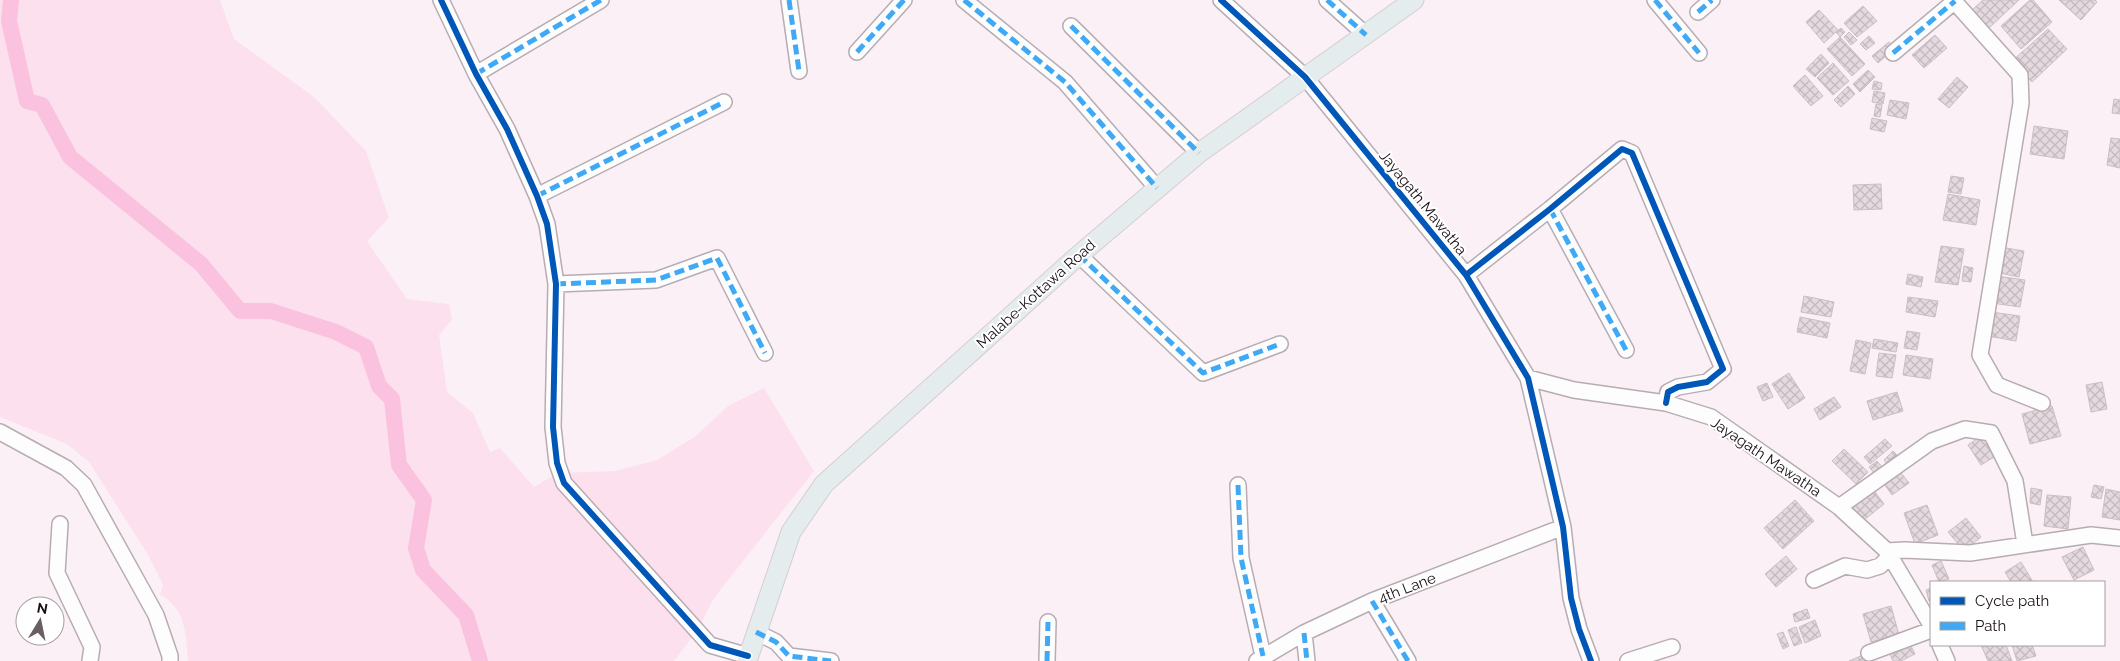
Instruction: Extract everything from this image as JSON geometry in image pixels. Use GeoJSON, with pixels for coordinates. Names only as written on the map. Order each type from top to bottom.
{"type":"FeatureCollection","features":[{"type":"Feature","properties":{"kind":"main road","name":"Malabe-Kottawa Road"},"geometry":{"type":"LineString","coordinates":[[748,658],[790,532],[824,484],[1079,255],[1199,153],[1413,0]]}},
{"type":"Feature","properties":{"kind":"street"},"geometry":{"type":"LineString","coordinates":[[441,0],[476,74],[507,129],[537,196],[547,224],[556,284],[552,427],[557,464],[564,483],[710,645],[748,658]]}},
{"type":"Feature","properties":{"kind":"street"},"geometry":{"type":"LineString","coordinates":[[476,74],[601,0]]}},
{"type":"Feature","properties":{"kind":"street"},"geometry":{"type":"LineString","coordinates":[[789,0],[799,71]]}},
{"type":"Feature","properties":{"kind":"street"},"geometry":{"type":"LineString","coordinates":[[857,52],[904,0]]}},
{"type":"Feature","properties":{"kind":"street"},"geometry":{"type":"LineString","coordinates":[[964,0],[1065,82],[1157,188]]}},
{"type":"Feature","properties":{"kind":"street","name":"Jayagath Mawatha"},"geometry":{"type":"LineString","coordinates":[[1220,0],[1305,77],[1466,275],[1528,378],[1574,390],[1666,403],[1711,417],[1839,507],[1889,553],[1930,623]]}},
{"type":"Feature","properties":{"kind":"street"},"geometry":{"type":"LineString","coordinates":[[1327,0],[1366,35]]}},
{"type":"Feature","properties":{"kind":"street"},"geometry":{"type":"LineString","coordinates":[[1655,0],[1700,54]]}},
{"type":"Feature","properties":{"kind":"street"},"geometry":{"type":"LineString","coordinates":[[1698,12],[1712,0]]}},
{"type":"Feature","properties":{"kind":"street"},"geometry":{"type":"LineString","coordinates":[[1893,53],[1954,1],[2020,75],[2021,103],[1980,354],[1997,385],[2042,403]]}},
{"type":"Feature","properties":{"kind":"street"},"geometry":{"type":"LineString","coordinates":[[1071,26],[1199,153]]}},
{"type":"Feature","properties":{"kind":"street"},"geometry":{"type":"LineString","coordinates":[[537,196],[724,102]]}},
{"type":"Feature","properties":{"kind":"street"},"geometry":{"type":"LineString","coordinates":[[1466,275],[1622,149],[1632,154],[1723,370],[1707,382],[1678,386],[1668,392],[1666,403]]}},
{"type":"Feature","properties":{"kind":"street"},"geometry":{"type":"LineString","coordinates":[[1550,209],[1626,350]]}},
{"type":"Feature","properties":{"kind":"street"},"geometry":{"type":"LineString","coordinates":[[1079,255],[1203,373],[1280,344]]}},
{"type":"Feature","properties":{"kind":"street"},"geometry":{"type":"LineString","coordinates":[[556,284],[656,280],[716,258],[765,353]]}},
{"type":"Feature","properties":{"kind":"street"},"geometry":{"type":"LineString","coordinates":[[1528,378],[1563,528],[1571,598],[1591,661]]}},
{"type":"Feature","properties":{"kind":"street"},"geometry":{"type":"LineString","coordinates":[[1839,507],[1932,441],[1965,429],[1991,433],[2015,481],[2025,544]]}},
{"type":"Feature","properties":{"kind":"street"},"geometry":{"type":"LineString","coordinates":[[0,432],[66,468],[84,485],[156,615],[170,661]]}},
{"type":"Feature","properties":{"kind":"street"},"geometry":{"type":"LineString","coordinates":[[1238,484],[1241,558],[1260,658]]}},
{"type":"Feature","properties":{"kind":"street"},"geometry":{"type":"LineString","coordinates":[[60,524],[57,573],[92,647],[90,661]]}},
{"type":"Feature","properties":{"kind":"street","name":"4th Lane"},"geometry":{"type":"LineString","coordinates":[[1260,658],[1372,601],[1563,528]]}},
{"type":"Feature","properties":{"kind":"street"},"geometry":{"type":"LineString","coordinates":[[1814,580],[1845,566],[1867,570],[1880,566],[1889,553],[1904,550],[1970,553],[2091,535],[2120,538]]}},
{"type":"Feature","properties":{"kind":"street"},"geometry":{"type":"LineString","coordinates":[[1372,601],[1408,661]]}},
{"type":"Feature","properties":{"kind":"street"},"geometry":{"type":"LineString","coordinates":[[1047,661],[1048,622]]}},
{"type":"Feature","properties":{"kind":"street"},"geometry":{"type":"LineString","coordinates":[[1869,653],[1930,630]]}},
{"type":"Feature","properties":{"kind":"street"},"geometry":{"type":"LineString","coordinates":[[756,632],[776,642],[788,656],[831,661]]}},
{"type":"Feature","properties":{"kind":"street"},"geometry":{"type":"LineString","coordinates":[[1304,634],[1307,661]]}},
{"type":"Feature","properties":{"kind":"street"},"geometry":{"type":"LineString","coordinates":[[1940,646],[1947,661]]}},
{"type":"Feature","properties":{"kind":"street"},"geometry":{"type":"LineString","coordinates":[[1628,661],[1672,647]]}},
{"type":"Feature","properties":{"kind":"shaded area"},"geometry":{"type":"Polygon","coordinates":[[[0,0],[220,0],[234,39],[314,97],[366,151],[389,218],[367,241],[407,299],[449,304],[452,320],[439,335],[447,392],[473,413],[490,452],[500,448],[534,487],[558,473],[615,471],[657,460],[696,436],[728,406],[764,388],[814,471],[714,598],[697,631],[674,661],[188,661],[185,632],[180,615],[169,600],[160,595],[163,585],[147,553],[89,462],[67,444],[0,417],[0,0]]]}},
{"type":"Feature","properties":{"kind":"building"},"geometry":{"type":"Polygon","coordinates":[[[1983,0],[2019,0],[1989,28],[1972,10],[1983,0]]]}},
{"type":"Feature","properties":{"kind":"building"},"geometry":{"type":"Polygon","coordinates":[[[2030,0],[2033,0],[2052,22],[2021,49],[2001,26],[2030,0]]]}},
{"type":"Feature","properties":{"kind":"building"},"geometry":{"type":"Polygon","coordinates":[[[2059,0],[2095,0],[2097,2],[2081,20],[2059,0]]]}},
{"type":"Feature","properties":{"kind":"building"},"geometry":{"type":"Polygon","coordinates":[[[1863,6],[1877,21],[1857,37],[1844,23],[1863,6]]]}},
{"type":"Feature","properties":{"kind":"building"},"geometry":{"type":"Polygon","coordinates":[[[1819,10],[1838,30],[1824,43],[1806,22],[1819,10]]]}},
{"type":"Feature","properties":{"kind":"building"},"geometry":{"type":"Polygon","coordinates":[[[1841,28],[1845,32],[1840,37],[1836,32],[1841,28]]]}},
{"type":"Feature","properties":{"kind":"building"},"geometry":{"type":"Polygon","coordinates":[[[2048,29],[2067,49],[2032,82],[2012,61],[2048,29]]]}},
{"type":"Feature","properties":{"kind":"building"},"geometry":{"type":"Polygon","coordinates":[[[1849,32],[1857,40],[1851,45],[1844,37],[1849,32]]]}},
{"type":"Feature","properties":{"kind":"building"},"geometry":{"type":"Polygon","coordinates":[[[1935,35],[1947,48],[1924,68],[1912,55],[1935,35]]]}},
{"type":"Feature","properties":{"kind":"building"},"geometry":{"type":"Polygon","coordinates":[[[1869,36],[1875,43],[1866,50],[1860,44],[1869,36]]]}},
{"type":"Feature","properties":{"kind":"building"},"geometry":{"type":"Polygon","coordinates":[[[1840,37],[1865,64],[1852,76],[1827,49],[1840,37]]]}},
{"type":"Feature","properties":{"kind":"building"},"geometry":{"type":"Polygon","coordinates":[[[1889,42],[1894,49],[1878,63],[1872,56],[1889,42]]]}},
{"type":"Feature","properties":{"kind":"building"},"geometry":{"type":"Polygon","coordinates":[[[1821,54],[1829,63],[1815,77],[1806,69],[1821,54]]]}},
{"type":"Feature","properties":{"kind":"building"},"geometry":{"type":"Polygon","coordinates":[[[1833,63],[1849,81],[1833,95],[1817,78],[1833,63]]]}},
{"type":"Feature","properties":{"kind":"building"},"geometry":{"type":"Polygon","coordinates":[[[1868,70],[1875,77],[1860,92],[1853,84],[1868,70]]]}},
{"type":"Feature","properties":{"kind":"building"},"geometry":{"type":"Polygon","coordinates":[[[1805,75],[1823,96],[1811,106],[1793,86],[1805,75]]]}},
{"type":"Feature","properties":{"kind":"building"},"geometry":{"type":"Polygon","coordinates":[[[1957,77],[1968,87],[1949,108],[1938,99],[1957,77]]]}},
{"type":"Feature","properties":{"kind":"building"},"geometry":{"type":"Polygon","coordinates":[[[1874,81],[1882,83],[1881,90],[1872,89],[1874,81]]]}},
{"type":"Feature","properties":{"kind":"building"},"geometry":{"type":"Polygon","coordinates":[[[1848,86],[1855,94],[1841,107],[1834,100],[1848,86]]]}},
{"type":"Feature","properties":{"kind":"building"},"geometry":{"type":"Polygon","coordinates":[[[1874,91],[1885,93],[1883,104],[1872,102],[1874,91]]]}},
{"type":"Feature","properties":{"kind":"building"},"geometry":{"type":"Polygon","coordinates":[[[2114,99],[2120,100],[2120,114],[2112,113],[2114,99]]]}},
{"type":"Feature","properties":{"kind":"building"},"geometry":{"type":"Polygon","coordinates":[[[1890,100],[1909,103],[1906,119],[1887,115],[1890,100]]]}},
{"type":"Feature","properties":{"kind":"building"},"geometry":{"type":"Polygon","coordinates":[[[1876,104],[1882,105],[1880,117],[1874,116],[1876,104]]]}},
{"type":"Feature","properties":{"kind":"building"},"geometry":{"type":"Polygon","coordinates":[[[1872,118],[1887,121],[1884,132],[1870,129],[1872,118]]]}},
{"type":"Feature","properties":{"kind":"building"},"geometry":{"type":"Polygon","coordinates":[[[2034,126],[2068,131],[2064,159],[2030,154],[2034,126]]]}},
{"type":"Feature","properties":{"kind":"building"},"geometry":{"type":"Polygon","coordinates":[[[2111,138],[2120,139],[2120,168],[2107,165],[2111,138]]]}},
{"type":"Feature","properties":{"kind":"building"},"geometry":{"type":"Polygon","coordinates":[[[1951,176],[1964,178],[1961,194],[1948,192],[1951,176]]]}},
{"type":"Feature","properties":{"kind":"building"},"geometry":{"type":"Polygon","coordinates":[[[1881,184],[1882,209],[1854,210],[1853,185],[1881,184]]]}},
{"type":"Feature","properties":{"kind":"building"},"geometry":{"type":"Polygon","coordinates":[[[1948,194],[1980,200],[1976,225],[1943,220],[1948,194]]]}},
{"type":"Feature","properties":{"kind":"building"},"geometry":{"type":"Polygon","coordinates":[[[1941,246],[1964,249],[1958,285],[1935,282],[1941,246]]]}},
{"type":"Feature","properties":{"kind":"building"},"geometry":{"type":"Polygon","coordinates":[[[2000,247],[2024,251],[2019,277],[1995,272],[2000,247]]]}},
{"type":"Feature","properties":{"kind":"building"},"geometry":{"type":"Polygon","coordinates":[[[1964,266],[1973,268],[1971,282],[1962,281],[1964,266]]]}},
{"type":"Feature","properties":{"kind":"building"},"geometry":{"type":"Polygon","coordinates":[[[1908,274],[1923,277],[1921,287],[1906,284],[1908,274]]]}},
{"type":"Feature","properties":{"kind":"building"},"geometry":{"type":"Polygon","coordinates":[[[1997,276],[2025,280],[2020,307],[1992,303],[1997,276]]]}},
{"type":"Feature","properties":{"kind":"building"},"geometry":{"type":"Polygon","coordinates":[[[1804,296],[1834,302],[1831,317],[1801,312],[1804,296]]]}},
{"type":"Feature","properties":{"kind":"building"},"geometry":{"type":"Polygon","coordinates":[[[1908,297],[1938,301],[1935,317],[1906,312],[1908,297]]]}},
{"type":"Feature","properties":{"kind":"building"},"geometry":{"type":"Polygon","coordinates":[[[1991,312],[2020,316],[2016,341],[1987,336],[1991,312]]]}},
{"type":"Feature","properties":{"kind":"building"},"geometry":{"type":"Polygon","coordinates":[[[1800,317],[1830,323],[1827,338],[1797,332],[1800,317]]]}},
{"type":"Feature","properties":{"kind":"building"},"geometry":{"type":"Polygon","coordinates":[[[1907,331],[1920,333],[1917,350],[1904,348],[1907,331]]]}},
{"type":"Feature","properties":{"kind":"building"},"geometry":{"type":"Polygon","coordinates":[[[1874,339],[1898,343],[1896,352],[1872,348],[1874,339]]]}},
{"type":"Feature","properties":{"kind":"building"},"geometry":{"type":"Polygon","coordinates":[[[1856,340],[1871,343],[1865,374],[1850,371],[1856,340]]]}},
{"type":"Feature","properties":{"kind":"building"},"geometry":{"type":"Polygon","coordinates":[[[1879,353],[1896,355],[1892,378],[1876,376],[1879,353]]]}},
{"type":"Feature","properties":{"kind":"building"},"geometry":{"type":"Polygon","coordinates":[[[1906,355],[1933,359],[1930,379],[1903,375],[1906,355]]]}},
{"type":"Feature","properties":{"kind":"building"},"geometry":{"type":"Polygon","coordinates":[[[1789,373],[1805,398],[1788,409],[1772,384],[1789,373]]]}},
{"type":"Feature","properties":{"kind":"building"},"geometry":{"type":"Polygon","coordinates":[[[2102,382],[2107,409],[2091,412],[2086,385],[2102,382]]]}},
{"type":"Feature","properties":{"kind":"building"},"geometry":{"type":"Polygon","coordinates":[[[1767,383],[1773,397],[1763,401],[1757,387],[1767,383]]]}},
{"type":"Feature","properties":{"kind":"building"},"geometry":{"type":"Polygon","coordinates":[[[1897,392],[1903,411],[1873,420],[1867,401],[1897,392]]]}},
{"type":"Feature","properties":{"kind":"building"},"geometry":{"type":"Polygon","coordinates":[[[1834,397],[1841,407],[1820,420],[1814,409],[1834,397]]]}},
{"type":"Feature","properties":{"kind":"building"},"geometry":{"type":"Polygon","coordinates":[[[2052,406],[2061,436],[2030,444],[2022,414],[2052,406]]]}},
{"type":"Feature","properties":{"kind":"building"},"geometry":{"type":"Polygon","coordinates":[[[1985,433],[1999,454],[1981,465],[1968,445],[1985,433]]]}},
{"type":"Feature","properties":{"kind":"building"},"geometry":{"type":"Polygon","coordinates":[[[1885,439],[1892,446],[1870,464],[1864,457],[1885,439]]]}},
{"type":"Feature","properties":{"kind":"building"},"geometry":{"type":"Polygon","coordinates":[[[1844,449],[1868,472],[1856,484],[1832,461],[1844,449]]]}},
{"type":"Feature","properties":{"kind":"building"},"geometry":{"type":"Polygon","coordinates":[[[1893,451],[1897,455],[1887,464],[1884,460],[1893,451]]]}},
{"type":"Feature","properties":{"kind":"building"},"geometry":{"type":"Polygon","coordinates":[[[1877,461],[1883,468],[1875,474],[1869,467],[1877,461]]]}},
{"type":"Feature","properties":{"kind":"building"},"geometry":{"type":"Polygon","coordinates":[[[1898,469],[1909,483],[1892,495],[1882,481],[1898,469]]]}},
{"type":"Feature","properties":{"kind":"building"},"geometry":{"type":"Polygon","coordinates":[[[2094,485],[2104,487],[2101,499],[2091,497],[2094,485]]]}},
{"type":"Feature","properties":{"kind":"building"},"geometry":{"type":"Polygon","coordinates":[[[1872,488],[1884,504],[1859,524],[1847,509],[1872,488]]]}},
{"type":"Feature","properties":{"kind":"building"},"geometry":{"type":"Polygon","coordinates":[[[2031,488],[2042,490],[2040,505],[2030,503],[2031,488]]]}},
{"type":"Feature","properties":{"kind":"building"},"geometry":{"type":"Polygon","coordinates":[[[2106,489],[2120,492],[2120,520],[2102,517],[2106,489]]]}},
{"type":"Feature","properties":{"kind":"building"},"geometry":{"type":"Polygon","coordinates":[[[2047,495],[2071,497],[2068,529],[2044,526],[2047,495]]]}},
{"type":"Feature","properties":{"kind":"building"},"geometry":{"type":"Polygon","coordinates":[[[1795,500],[1814,521],[1783,549],[1764,528],[1795,500]]]}},
{"type":"Feature","properties":{"kind":"building"},"geometry":{"type":"Polygon","coordinates":[[[1927,505],[1938,535],[1915,544],[1904,513],[1927,505]]]}},
{"type":"Feature","properties":{"kind":"building"},"geometry":{"type":"Polygon","coordinates":[[[1966,518],[1981,537],[1964,551],[1948,532],[1966,518]]]}},
{"type":"Feature","properties":{"kind":"building"},"geometry":{"type":"Polygon","coordinates":[[[2083,547],[2094,570],[2074,580],[2062,557],[2083,547]]]}},
{"type":"Feature","properties":{"kind":"building"},"geometry":{"type":"Polygon","coordinates":[[[1786,556],[1797,569],[1776,587],[1765,574],[1786,556]]]}},
{"type":"Feature","properties":{"kind":"building"},"geometry":{"type":"Polygon","coordinates":[[[1941,561],[1949,579],[1939,581],[1932,565],[1941,561]]]}},
{"type":"Feature","properties":{"kind":"building"},"geometry":{"type":"Polygon","coordinates":[[[2021,562],[2032,581],[2010,581],[2005,572],[2021,562]]]}},
{"type":"Feature","properties":{"kind":"building"},"geometry":{"type":"Polygon","coordinates":[[[1930,588],[1930,601],[1929,601],[1926,590],[1930,588]]]}},
{"type":"Feature","properties":{"kind":"building"},"geometry":{"type":"Polygon","coordinates":[[[1891,606],[1899,635],[1871,642],[1863,614],[1891,606]]]}},
{"type":"Feature","properties":{"kind":"building"},"geometry":{"type":"Polygon","coordinates":[[[1807,609],[1810,618],[1795,622],[1793,614],[1807,609]]]}},
{"type":"Feature","properties":{"kind":"building"},"geometry":{"type":"Polygon","coordinates":[[[1815,620],[1821,636],[1805,643],[1799,627],[1815,620]]]}},
{"type":"Feature","properties":{"kind":"building"},"geometry":{"type":"Polygon","coordinates":[[[1796,627],[1802,643],[1794,646],[1788,630],[1796,627]]]}},
{"type":"Feature","properties":{"kind":"building"},"geometry":{"type":"Polygon","coordinates":[[[1783,632],[1789,646],[1783,649],[1777,634],[1783,632]]]}},
{"type":"Feature","properties":{"kind":"building"},"geometry":{"type":"Polygon","coordinates":[[[1909,642],[1915,654],[1901,661],[1893,661],[1889,652],[1909,642]]]}},
{"type":"Feature","properties":{"kind":"building"},"geometry":{"type":"Polygon","coordinates":[[[1981,646],[2006,646],[2012,661],[1988,661],[1981,646]]]}},
{"type":"Feature","properties":{"kind":"building"},"geometry":{"type":"Polygon","coordinates":[[[2012,646],[2032,646],[2036,656],[2017,661],[2012,646]]]}},
{"type":"Feature","properties":{"kind":"building"},"geometry":{"type":"Polygon","coordinates":[[[1863,655],[1865,661],[1849,661],[1863,655]]]}},
{"type":"Feature","properties":{"kind":"waterway"},"geometry":{"type":"LineString","coordinates":[[11,0],[9,21],[27,101],[42,105],[70,157],[201,264],[240,311],[271,311],[336,332],[366,347],[379,386],[392,399],[399,465],[424,500],[416,548],[423,570],[466,615],[480,661]]}},
{"type":"Feature","properties":{"kind":"marked path"},"geometry":{"type":"LineString","coordinates":[[476,74],[601,0]]}},
{"type":"Feature","properties":{"kind":"marked path"},"geometry":{"type":"LineString","coordinates":[[789,0],[799,71]]}},
{"type":"Feature","properties":{"kind":"marked path"},"geometry":{"type":"LineString","coordinates":[[857,52],[904,0]]}},
{"type":"Feature","properties":{"kind":"marked path"},"geometry":{"type":"LineString","coordinates":[[964,0],[1065,82],[1157,188]]}},
{"type":"Feature","properties":{"kind":"marked path"},"geometry":{"type":"LineString","coordinates":[[1327,0],[1366,35]]}},
{"type":"Feature","properties":{"kind":"marked path"},"geometry":{"type":"LineString","coordinates":[[1655,0],[1699,53]]}},
{"type":"Feature","properties":{"kind":"marked path"},"geometry":{"type":"LineString","coordinates":[[1698,12],[1712,0]]}},
{"type":"Feature","properties":{"kind":"marked path"},"geometry":{"type":"LineString","coordinates":[[1893,53],[1955,1]]}},
{"type":"Feature","properties":{"kind":"marked path"},"geometry":{"type":"LineString","coordinates":[[1071,26],[1199,153]]}},
{"type":"Feature","properties":{"kind":"marked path"},"geometry":{"type":"LineString","coordinates":[[537,196],[724,102]]}},
{"type":"Feature","properties":{"kind":"marked path"},"geometry":{"type":"LineString","coordinates":[[1550,209],[1626,350]]}},
{"type":"Feature","properties":{"kind":"marked path"},"geometry":{"type":"LineString","coordinates":[[1079,255],[1203,373],[1280,344]]}},
{"type":"Feature","properties":{"kind":"marked path"},"geometry":{"type":"LineString","coordinates":[[556,284],[656,280],[717,258],[765,353]]}},
{"type":"Feature","properties":{"kind":"marked path"},"geometry":{"type":"LineString","coordinates":[[1238,485],[1241,558],[1263,656]]}},
{"type":"Feature","properties":{"kind":"marked path"},"geometry":{"type":"LineString","coordinates":[[1372,601],[1408,661]]}},
{"type":"Feature","properties":{"kind":"marked path"},"geometry":{"type":"LineString","coordinates":[[1047,661],[1048,622]]}},
{"type":"Feature","properties":{"kind":"marked path"},"geometry":{"type":"LineString","coordinates":[[756,632],[776,642],[789,656],[831,661]]}},
{"type":"Feature","properties":{"kind":"marked path"},"geometry":{"type":"LineString","coordinates":[[1304,633],[1307,661]]}},
{"type":"Feature","properties":{"kind":"cycle path"},"geometry":{"type":"LineString","coordinates":[[441,0],[476,74],[507,129],[537,196],[547,224],[556,284],[553,427],[557,463],[564,483],[710,645],[748,656]]}},
{"type":"Feature","properties":{"kind":"cycle path"},"geometry":{"type":"LineString","coordinates":[[1221,0],[1305,77],[1466,275],[1528,378],[1563,527],[1571,598],[1579,629],[1591,661]]}},
{"type":"Feature","properties":{"kind":"cycle path"},"geometry":{"type":"LineString","coordinates":[[1466,275],[1622,149],[1632,153],[1723,369],[1707,382],[1678,387],[1668,392],[1666,403]]}}]}
